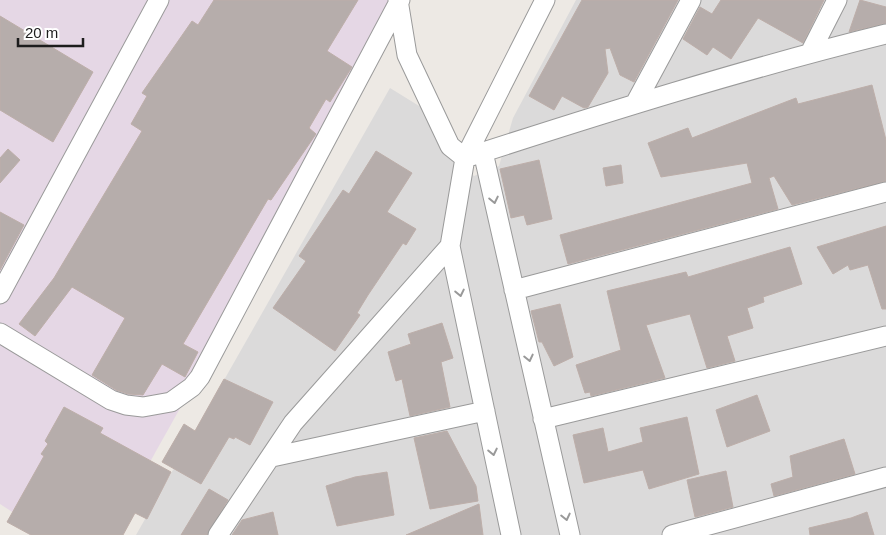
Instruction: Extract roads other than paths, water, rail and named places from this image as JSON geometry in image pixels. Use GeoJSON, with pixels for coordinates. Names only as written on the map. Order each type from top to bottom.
{"type":"FeatureCollection","features":[{"type":"Feature","properties":{"kind":"street"},"geometry":{"type":"LineString","coordinates":[[0,294],[159,0]]}},
{"type":"Feature","properties":{"kind":"street"},"geometry":{"type":"LineString","coordinates":[[511,535],[450,246],[465,158],[545,0]]}},
{"type":"Feature","properties":{"kind":"street"},"geometry":{"type":"LineString","coordinates":[[635,104],[691,0]]}},
{"type":"Feature","properties":{"kind":"street"},"geometry":{"type":"LineString","coordinates":[[810,53],[837,0]]}},
{"type":"Feature","properties":{"kind":"street"},"geometry":{"type":"LineString","coordinates":[[399,1],[407,55],[450,146],[465,158]]}},
{"type":"Feature","properties":{"kind":"street"},"geometry":{"type":"LineString","coordinates":[[0,332],[111,400],[143,407],[171,402],[182,396],[200,377],[399,1]]}},
{"type":"Feature","properties":{"kind":"street"},"geometry":{"type":"LineString","coordinates":[[465,158],[635,104],[810,53],[885,40]]}},
{"type":"Feature","properties":{"kind":"street"},"geometry":{"type":"LineString","coordinates":[[483,152],[570,535]]}},
{"type":"Feature","properties":{"kind":"street"},"geometry":{"type":"LineString","coordinates":[[514,290],[886,192]]}},
{"type":"Feature","properties":{"kind":"street"},"geometry":{"type":"LineString","coordinates":[[218,535],[293,423],[450,246]]}},
{"type":"Feature","properties":{"kind":"street"},"geometry":{"type":"LineString","coordinates":[[544,420],[886,336]]}},
{"type":"Feature","properties":{"kind":"street"},"geometry":{"type":"LineString","coordinates":[[272,457],[484,411]]}},
{"type":"Feature","properties":{"kind":"street"},"geometry":{"type":"LineString","coordinates":[[672,535],[886,477]]}}]}
